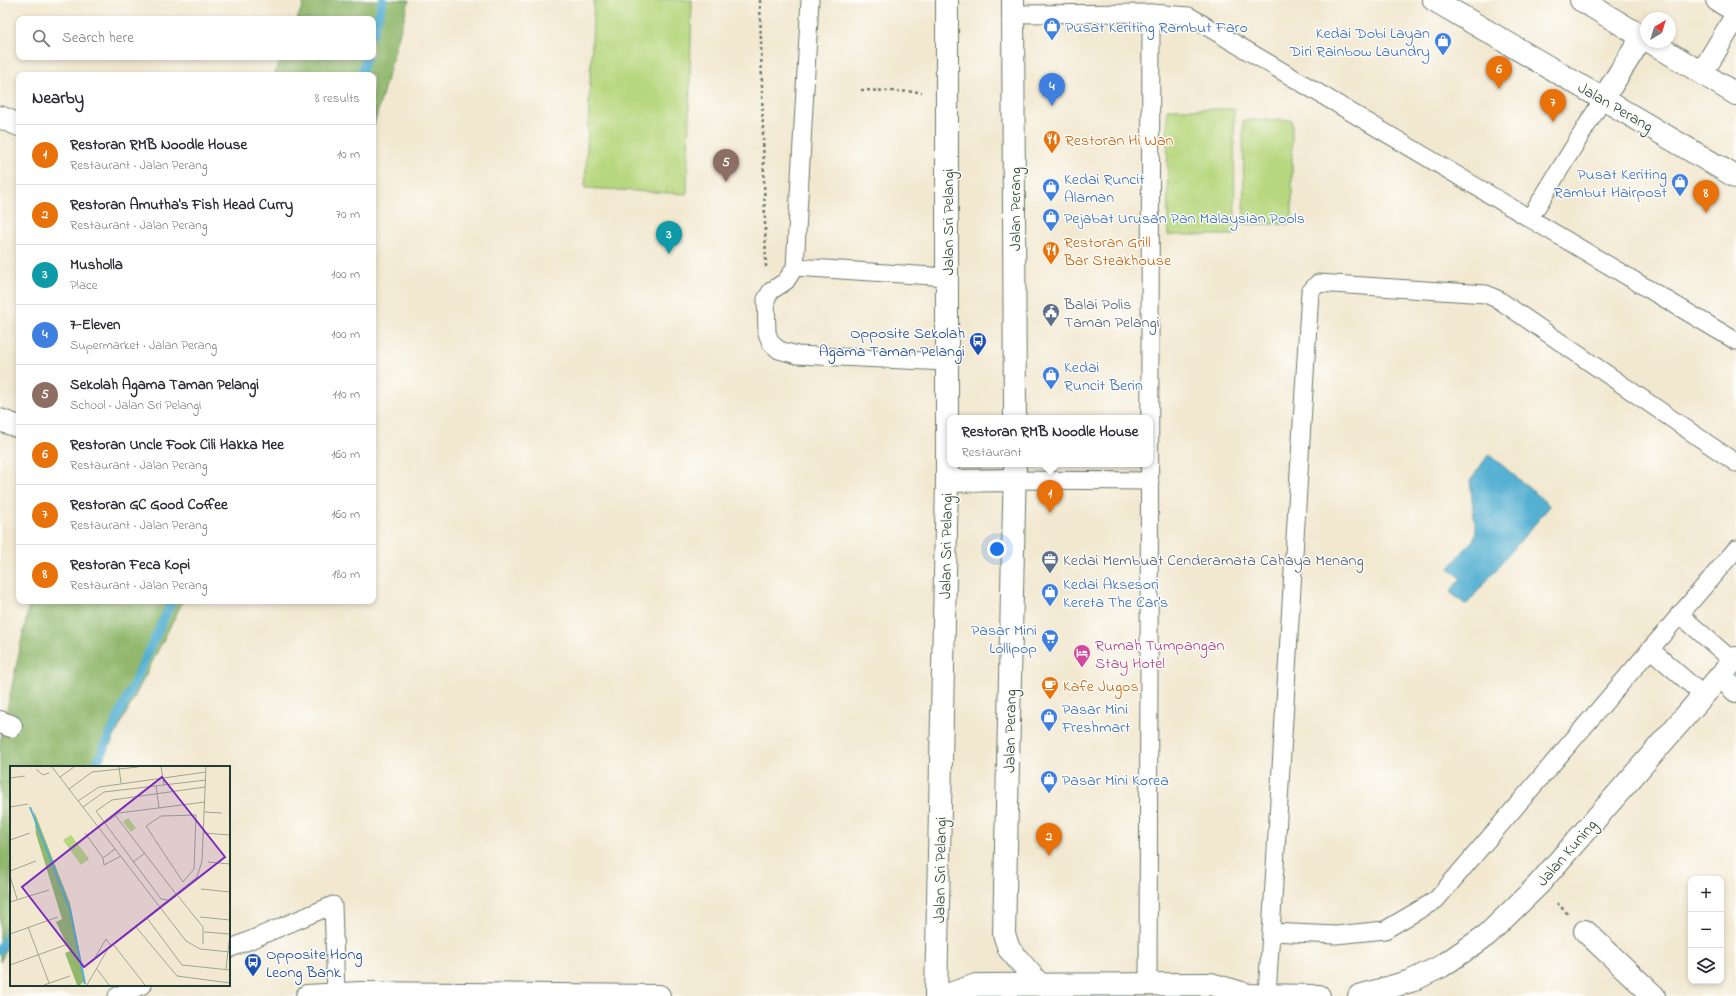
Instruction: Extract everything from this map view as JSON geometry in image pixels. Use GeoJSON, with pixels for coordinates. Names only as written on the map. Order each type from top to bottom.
{"type":"FeatureCollection","features":[{"type":"Feature","properties":{"kind":"street","name":"Jalan Sri Pelangi"},"geometry":{"type":"LineString","coordinates":[[936,996],[947,481],[947,0]]}},
{"type":"Feature","properties":{"kind":"street","name":"Jalan Perang"},"geometry":{"type":"LineString","coordinates":[[1434,0],[1736,177]]}},
{"type":"Feature","properties":{"kind":"street"},"geometry":{"type":"LineString","coordinates":[[1581,0],[1640,35]]}},
{"type":"Feature","properties":{"kind":"street"},"geometry":{"type":"LineString","coordinates":[[1717,0],[1736,11]]}},
{"type":"Feature","properties":{"kind":"street","name":"Jalan Perang"},"geometry":{"type":"LineString","coordinates":[[1013,7],[1015,415]]}},
{"type":"Feature","properties":{"kind":"street"},"geometry":{"type":"LineString","coordinates":[[1702,73],[1736,16]]}},
{"type":"Feature","properties":{"kind":"street"},"geometry":{"type":"LineString","coordinates":[[1603,99],[1640,47]]}},
{"type":"Feature","properties":{"kind":"street"},"geometry":{"type":"LineString","coordinates":[[1661,48],[1736,94]]}},
{"type":"Feature","properties":{"kind":"street"},"geometry":{"type":"LineString","coordinates":[[0,117],[16,124]]}},
{"type":"Feature","properties":{"kind":"street"},"geometry":{"type":"LineString","coordinates":[[0,420],[16,426]]}},
{"type":"Feature","properties":{"kind":"street","name":"Jalan Perang"},"geometry":{"type":"LineString","coordinates":[[1015,472],[1004,934],[1009,949],[1040,985]]}},
{"type":"Feature","properties":{"kind":"street"},"geometry":{"type":"LineString","coordinates":[[947,481],[1015,472]]}},
{"type":"Feature","properties":{"kind":"street"},"geometry":{"type":"LineString","coordinates":[[1730,665],[1736,691]]}},
{"type":"Feature","properties":{"kind":"street","name":"Jalan Kuning"},"geometry":{"type":"LineString","coordinates":[[1359,996],[1411,981],[1442,966],[1487,935],[1538,885],[1730,665]]}},
{"type":"Feature","properties":{"kind":"street"},"geometry":{"type":"LineString","coordinates":[[1585,931],[1654,996]]}},
{"type":"Feature","properties":{"kind":"street"},"geometry":{"type":"LineString","coordinates":[[944,996],[976,985],[1211,984],[1254,996],[1319,996]]}},
{"type":"Feature","properties":{"kind":"street"},"geometry":{"type":"LineString","coordinates":[[307,996],[336,994],[659,996]]}},
{"type":"Feature","properties":{"kind":"lane"},"geometry":{"type":"LineString","coordinates":[[810,0],[795,267],[786,281],[771,291],[766,299],[767,333],[771,342],[779,350],[797,355],[947,362]]}},
{"type":"Feature","properties":{"kind":"lane"},"geometry":{"type":"LineString","coordinates":[[1013,7],[1190,16],[1736,341]]}},
{"type":"Feature","properties":{"kind":"lane"},"geometry":{"type":"LineString","coordinates":[[1150,415],[1151,13]]}},
{"type":"Feature","properties":{"kind":"lane"},"geometry":{"type":"LineString","coordinates":[[1530,218],[1603,99]]}},
{"type":"Feature","properties":{"kind":"lane"},"geometry":{"type":"LineString","coordinates":[[795,267],[947,277]]}},
{"type":"Feature","properties":{"kind":"lane"},"geometry":{"type":"LineString","coordinates":[[1254,996],[1271,932],[1310,292],[1318,283],[1486,294],[1499,300],[1736,463]]}},
{"type":"Feature","properties":{"kind":"lane"},"geometry":{"type":"LineString","coordinates":[[1148,985],[1150,467]]}},
{"type":"Feature","properties":{"kind":"lane"},"geometry":{"type":"LineString","coordinates":[[1015,472],[1150,481]]}},
{"type":"Feature","properties":{"kind":"lane"},"geometry":{"type":"LineString","coordinates":[[1271,932],[1336,935],[1385,930],[1436,900],[1736,549]]}},
{"type":"Feature","properties":{"kind":"lane"},"geometry":{"type":"LineString","coordinates":[[1679,614],[1730,665]]}},
{"type":"Feature","properties":{"kind":"lane"},"geometry":{"type":"LineString","coordinates":[[1650,649],[1703,695]]}},
{"type":"Feature","properties":{"kind":"lane"},"geometry":{"type":"LineString","coordinates":[[230,949],[333,906],[336,994]]}},
{"type":"Feature","properties":{"kind":"lane"},"geometry":{"type":"LineString","coordinates":[[117,996],[141,986]]}},
{"type":"Feature","properties":{"kind":"path"},"geometry":{"type":"LineString","coordinates":[[760,0],[766,299]]}},
{"type":"Feature","properties":{"kind":"path"},"geometry":{"type":"LineString","coordinates":[[861,90],[947,92]]}},
{"type":"Feature","properties":{"kind":"path"},"geometry":{"type":"LineString","coordinates":[[1538,885],[1585,931]]}},
{"type":"Feature","properties":{"kind":"green space"},"geometry":{"type":"Polygon","coordinates":[[[305,0],[409,0],[376,117],[376,72],[275,72],[281,60],[376,60],[376,16],[298,16],[305,0]]]}},
{"type":"Feature","properties":{"kind":"green space"},"geometry":{"type":"Polygon","coordinates":[[[594,0],[692,0],[687,194],[585,188],[594,0]]]}},
{"type":"Feature","properties":{"kind":"green space"},"geometry":{"type":"Polygon","coordinates":[[[1167,109],[1234,109],[1235,235],[1168,235],[1167,109]]]}},
{"type":"Feature","properties":{"kind":"green space"},"geometry":{"type":"Polygon","coordinates":[[[1243,120],[1292,120],[1292,224],[1244,224],[1243,120]]]}},
{"type":"Feature","properties":{"kind":"green space"},"geometry":{"type":"Polygon","coordinates":[[[29,604],[181,604],[100,766],[10,766],[10,942],[0,962],[0,742],[29,604]]]}},
{"type":"Feature","properties":{"kind":"water"},"geometry":{"type":"Polygon","coordinates":[[[1489,454],[1550,506],[1466,605],[1450,592],[1461,578],[1449,568],[1473,540],[1476,533],[1470,481],[1489,454]]]}},
{"type":"Feature","properties":{"kind":"waterway"},"geometry":{"type":"LineString","coordinates":[[376,24],[383,0]]}},
{"type":"Feature","properties":{"kind":"waterway"},"geometry":{"type":"LineString","coordinates":[[362,72],[365,60]]}},
{"type":"Feature","properties":{"kind":"waterway"},"geometry":{"type":"LineString","coordinates":[[95,766],[171,604]]}},
{"type":"Feature","properties":{"kind":"waterway"},"geometry":{"type":"LineString","coordinates":[[0,950],[10,931]]}},
{"type":"Feature","properties":{"kind":"place","name":"Pusat Keriting Rambut Faro"},"geometry":{"type":"Point","coordinates":[1052,41]}},
{"type":"Feature","properties":{"kind":"place","name":"Kedai Dobi Layan Diri Rainbow Laundry"},"geometry":{"type":"Point","coordinates":[1443,56]}},
{"type":"Feature","properties":{"kind":"place","name":"Restoran Uncle Fook Cili Hakka Mee"},"geometry":{"type":"Point","coordinates":[1499,89]}},
{"type":"Feature","properties":{"kind":"place","name":"7-Eleven"},"geometry":{"type":"Point","coordinates":[1052,106]}},
{"type":"Feature","properties":{"kind":"place","name":"Restoran GC Good Coffee"},"geometry":{"type":"Point","coordinates":[1553,122]}},
{"type":"Feature","properties":{"kind":"place","name":"Restoran Hi Wan"},"geometry":{"type":"Point","coordinates":[1052,154]}},
{"type":"Feature","properties":{"kind":"place","name":"Sekolah Agama Taman Pelangi"},"geometry":{"type":"Point","coordinates":[726,182]}},
{"type":"Feature","properties":{"kind":"place","name":"Pusat Keriting Rambut Hairpost"},"geometry":{"type":"Point","coordinates":[1680,197]}},
{"type":"Feature","properties":{"kind":"place","name":"Kedai Runcit Alaman"},"geometry":{"type":"Point","coordinates":[1051,202]}},
{"type":"Feature","properties":{"kind":"place","name":"Restoran Feca Kopi"},"geometry":{"type":"Point","coordinates":[1706,213]}},
{"type":"Feature","properties":{"kind":"place","name":"Pejabat Urusan Pan Malaysian Pools"},"geometry":{"type":"Point","coordinates":[1051,232]}},
{"type":"Feature","properties":{"kind":"place","name":"Musholla"},"geometry":{"type":"Point","coordinates":[669,254]}},
{"type":"Feature","properties":{"kind":"place","name":"Restoran Grill Bar Steakhouse"},"geometry":{"type":"Point","coordinates":[1051,265]}},
{"type":"Feature","properties":{"kind":"place","name":"Balai Polis Taman Pelangi"},"geometry":{"type":"Point","coordinates":[1051,327]}},
{"type":"Feature","properties":{"kind":"place","name":"Opposite Sekolah Agama Taman Pelangi"},"geometry":{"type":"Point","coordinates":[978,356]}},
{"type":"Feature","properties":{"kind":"place","name":"Kedai Runcit Berin"},"geometry":{"type":"Point","coordinates":[1051,390]}},
{"type":"Feature","properties":{"kind":"place","name":"Restoran RMB Noodle House"},"geometry":{"type":"Point","coordinates":[1050,513]}},
{"type":"Feature","properties":{"kind":"place","name":"Kedai Membuat Cenderamata Cahaya Menang"},"geometry":{"type":"Point","coordinates":[1050,574]}},
{"type":"Feature","properties":{"kind":"place","name":"Kedai Aksesori Kereta The Car's"},"geometry":{"type":"Point","coordinates":[1050,607]}},
{"type":"Feature","properties":{"kind":"place","name":"Pasar Mini Lollipop"},"geometry":{"type":"Point","coordinates":[1050,653]}},
{"type":"Feature","properties":{"kind":"place","name":"Rumah Tumpangan Stay Hotel"},"geometry":{"type":"Point","coordinates":[1082,668]}},
{"type":"Feature","properties":{"kind":"place","name":"Kafe Jugos"},"geometry":{"type":"Point","coordinates":[1050,700]}},
{"type":"Feature","properties":{"kind":"place","name":"Pasar Mini Freshmart"},"geometry":{"type":"Point","coordinates":[1049,732]}},
{"type":"Feature","properties":{"kind":"place","name":"Pasar Mini Korea"},"geometry":{"type":"Point","coordinates":[1049,794]}},
{"type":"Feature","properties":{"kind":"place","name":"Restoran Amutha's Fish Head Curry"},"geometry":{"type":"Point","coordinates":[1049,856]}},
{"type":"Feature","properties":{"kind":"place","name":"Opposite Hong Leong Bank"},"geometry":{"type":"Point","coordinates":[253,977]}}]}
